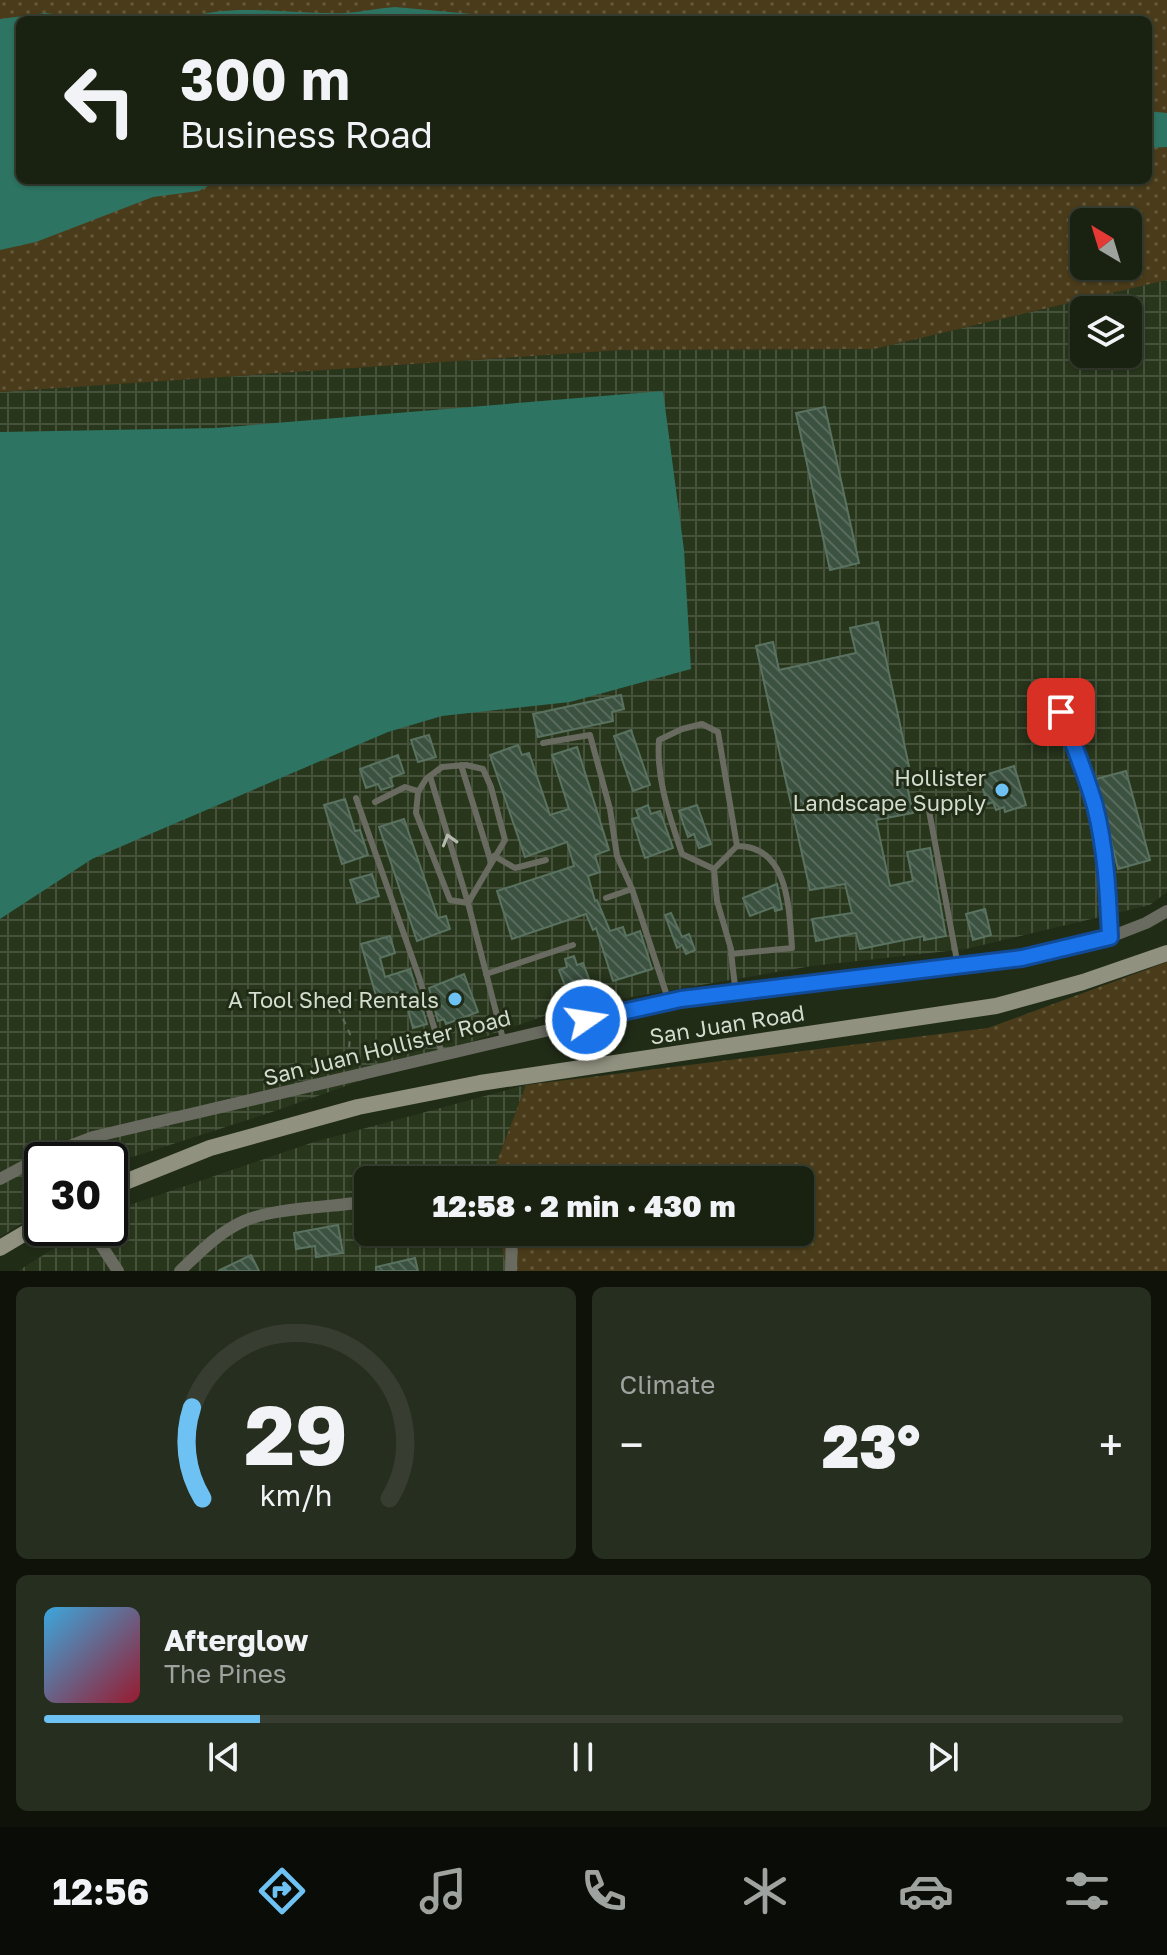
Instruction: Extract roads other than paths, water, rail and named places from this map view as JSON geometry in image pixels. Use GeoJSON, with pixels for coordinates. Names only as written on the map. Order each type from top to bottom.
{"type":"FeatureCollection","features":[{"type":"Feature","properties":{"kind":"main road","name":"San Juan Road"},"geometry":{"type":"LineString","coordinates":[[128,1181],[210,1148],[358,1107],[480,1083],[996,1006],[1083,982],[1167,953]]}},
{"type":"Feature","properties":{"kind":"main road"},"geometry":{"type":"LineString","coordinates":[[0,1248],[24,1234]]}},
{"type":"Feature","properties":{"kind":"street"},"geometry":{"type":"LineString","coordinates":[[1061,712],[1087,781],[1100,831],[1107,874],[1110,937]]}},
{"type":"Feature","properties":{"kind":"street","name":"San Juan Hollister Road"},"geometry":{"type":"LineString","coordinates":[[81,1142],[128,1128],[669,1002],[1022,958],[1110,937],[1167,911]]}},
{"type":"Feature","properties":{"kind":"street","name":"San Juan Hollister Road"},"geometry":{"type":"LineString","coordinates":[[0,1179],[24,1168]]}},
{"type":"Feature","properties":{"kind":"street"},"geometry":{"type":"LineString","coordinates":[[180,1271],[214,1239],[248,1219],[354,1203]]}},
{"type":"Feature","properties":{"kind":"street"},"geometry":{"type":"LineString","coordinates":[[102,1246],[118,1271]]}},
{"type":"Feature","properties":{"kind":"street"},"geometry":{"type":"LineString","coordinates":[[511,1271],[512,1246]]}},
{"type":"Feature","properties":{"kind":"lane"},"geometry":{"type":"LineString","coordinates":[[714,869],[682,854],[664,797],[659,740],[702,724],[718,732],[737,846]]}},
{"type":"Feature","properties":{"kind":"lane"},"geometry":{"type":"LineString","coordinates":[[543,743],[590,735],[610,809],[617,856],[632,889],[669,1002]]}},
{"type":"Feature","properties":{"kind":"lane"},"geometry":{"type":"LineString","coordinates":[[461,765],[492,859]]}},
{"type":"Feature","properties":{"kind":"lane"},"geometry":{"type":"LineString","coordinates":[[461,765],[483,769],[505,840],[468,903],[450,900],[416,813],[418,791],[442,767],[461,765]]}},
{"type":"Feature","properties":{"kind":"lane"},"geometry":{"type":"LineString","coordinates":[[430,776],[468,903],[503,1039]]}},
{"type":"Feature","properties":{"kind":"lane"},"geometry":{"type":"LineString","coordinates":[[375,802],[405,787],[418,791]]}},
{"type":"Feature","properties":{"kind":"lane"},"geometry":{"type":"LineString","coordinates":[[356,798],[419,977],[442,1054]]}},
{"type":"Feature","properties":{"kind":"lane"},"geometry":{"type":"LineString","coordinates":[[927,800],[958,966]]}},
{"type":"Feature","properties":{"kind":"lane"},"geometry":{"type":"LineString","coordinates":[[714,869],[737,846],[761,851],[779,867],[789,911],[792,948],[731,954]]}},
{"type":"Feature","properties":{"kind":"lane"},"geometry":{"type":"LineString","coordinates":[[492,859],[515,868],[546,860]]}},
{"type":"Feature","properties":{"kind":"lane"},"geometry":{"type":"LineString","coordinates":[[714,869],[717,901],[731,954],[736,993]]}},
{"type":"Feature","properties":{"kind":"lane"},"geometry":{"type":"LineString","coordinates":[[606,898],[632,889]]}},
{"type":"Feature","properties":{"kind":"lane"},"geometry":{"type":"LineString","coordinates":[[486,974],[573,945]]}},
{"type":"Feature","properties":{"kind":"water"},"geometry":{"type":"Polygon","coordinates":[[[395,7],[493,16],[193,16],[241,10],[346,13],[395,7]]]}},
{"type":"Feature","properties":{"kind":"water"},"geometry":{"type":"Polygon","coordinates":[[[46,13],[68,16],[23,16],[46,13]]]}},
{"type":"Feature","properties":{"kind":"water"},"geometry":{"type":"Polygon","coordinates":[[[16,17],[16,184],[212,184],[199,191],[153,197],[36,242],[0,250],[0,19],[16,17]]]}},
{"type":"Feature","properties":{"kind":"water"},"geometry":{"type":"Polygon","coordinates":[[[1152,111],[1167,113],[1167,147],[1152,148],[1152,111]]]}},
{"type":"Feature","properties":{"kind":"water"},"geometry":{"type":"Polygon","coordinates":[[[663,391],[684,550],[691,669],[570,702],[442,716],[388,732],[92,859],[0,919],[0,432],[216,428],[663,391]]]}},
{"type":"Feature","properties":{"kind":"place","name":"Hollister Landscape Supply"},"geometry":{"type":"Point","coordinates":[1002,790]}},
{"type":"Feature","properties":{"kind":"place","name":"A Tool Shed Rentals"},"geometry":{"type":"Point","coordinates":[455,999]}}]}
